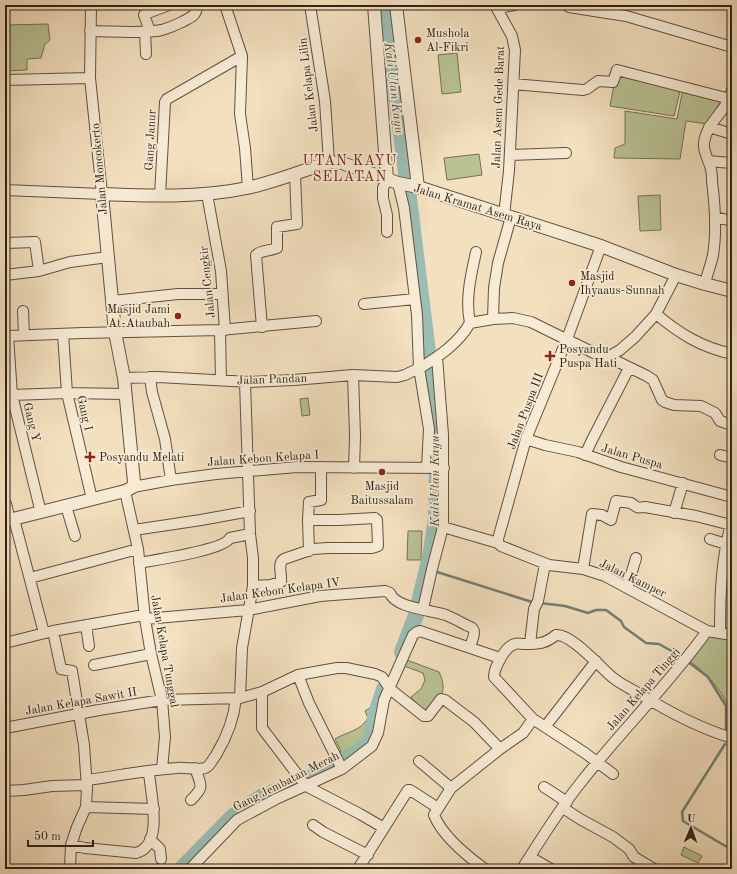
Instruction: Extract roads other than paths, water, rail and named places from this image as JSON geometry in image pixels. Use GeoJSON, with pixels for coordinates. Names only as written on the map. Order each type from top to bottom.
{"type":"FeatureCollection","features":[{"type":"Feature","properties":{"kind":"street","name":"Jalan Moncokerto"},"geometry":{"type":"LineString","coordinates":[[91,5],[90,78],[115,332]]}},
{"type":"Feature","properties":{"kind":"street"},"geometry":{"type":"LineString","coordinates":[[146,54],[147,31],[144,15],[152,8],[169,5]]}},
{"type":"Feature","properties":{"kind":"street"},"geometry":{"type":"LineString","coordinates":[[90,31],[147,31],[170,27],[195,16],[197,5]]}},
{"type":"Feature","properties":{"kind":"street"},"geometry":{"type":"LineString","coordinates":[[226,5],[242,56],[240,114],[245,148],[248,188]]}},
{"type":"Feature","properties":{"kind":"street","name":"Jalan Kelapa Lilin"},"geometry":{"type":"LineString","coordinates":[[310,5],[324,101],[329,162]]}},
{"type":"Feature","properties":{"kind":"street"},"geometry":{"type":"LineString","coordinates":[[374,5],[395,182],[404,208],[417,315],[419,368],[443,527],[432,571],[419,608]]}},
{"type":"Feature","properties":{"kind":"street"},"geometry":{"type":"LineString","coordinates":[[396,5],[415,187]]}},
{"type":"Feature","properties":{"kind":"street"},"geometry":{"type":"LineString","coordinates":[[496,7],[515,5]]}},
{"type":"Feature","properties":{"kind":"street"},"geometry":{"type":"LineString","coordinates":[[567,5],[626,16],[732,47]]}},
{"type":"Feature","properties":{"kind":"street","name":"Jalan Asem Gede Barat"},"geometry":{"type":"LineString","coordinates":[[493,320],[494,288],[507,216],[515,50],[512,36],[496,7]]}},
{"type":"Feature","properties":{"kind":"street","name":"Gang Janur"},"geometry":{"type":"LineString","coordinates":[[160,196],[166,102],[180,92],[242,56]]}},
{"type":"Feature","properties":{"kind":"street"},"geometry":{"type":"LineString","coordinates":[[513,84],[585,90],[598,81],[613,82],[617,70],[731,94],[722,112],[709,127],[704,145],[710,165],[714,193],[715,218],[713,253],[705,284]]}},
{"type":"Feature","properties":{"kind":"street"},"geometry":{"type":"LineString","coordinates":[[5,80],[90,78]]}},
{"type":"Feature","properties":{"kind":"street"},"geometry":{"type":"LineString","coordinates":[[709,127],[732,134]]}},
{"type":"Feature","properties":{"kind":"street"},"geometry":{"type":"LineString","coordinates":[[510,155],[566,153]]}},
{"type":"Feature","properties":{"kind":"street"},"geometry":{"type":"LineString","coordinates":[[708,161],[732,162]]}},
{"type":"Feature","properties":{"kind":"street","name":"Jalan Kramat Asem Raya"},"geometry":{"type":"LineString","coordinates":[[102,194],[160,196],[206,194],[248,188],[329,162],[342,163],[395,182],[601,246],[676,275],[732,291]]}},
{"type":"Feature","properties":{"kind":"street"},"geometry":{"type":"LineString","coordinates":[[262,327],[256,255],[258,253],[277,248],[277,227],[297,224],[295,174]]}},
{"type":"Feature","properties":{"kind":"street"},"geometry":{"type":"LineString","coordinates":[[387,232],[387,215],[383,198],[384,188],[395,182]]}},
{"type":"Feature","properties":{"kind":"street"},"geometry":{"type":"LineString","coordinates":[[5,190],[102,194]]}},
{"type":"Feature","properties":{"kind":"street","name":"Jalan Cengkir"},"geometry":{"type":"LineString","coordinates":[[7,336],[63,336],[115,332],[222,330],[221,271],[206,194]]}},
{"type":"Feature","properties":{"kind":"street"},"geometry":{"type":"LineString","coordinates":[[715,218],[732,221]]}},
{"type":"Feature","properties":{"kind":"street"},"geometry":{"type":"LineString","coordinates":[[5,243],[36,242],[39,271]]}},
{"type":"Feature","properties":{"kind":"street","name":"Jalan Puspa III"},"geometry":{"type":"LineString","coordinates":[[498,543],[526,438],[567,339],[601,246]]}},
{"type":"Feature","properties":{"kind":"street"},"geometry":{"type":"LineString","coordinates":[[476,252],[468,299],[470,323],[512,318],[542,327],[594,352],[608,357],[653,380],[662,400],[665,402],[674,405],[701,406],[715,413],[720,421],[732,425]]}},
{"type":"Feature","properties":{"kind":"street"},"geometry":{"type":"LineString","coordinates":[[5,275],[39,271],[70,262],[108,258]]}},
{"type":"Feature","properties":{"kind":"street"},"geometry":{"type":"LineString","coordinates":[[608,357],[620,350],[635,337],[656,314],[676,275]]}},
{"type":"Feature","properties":{"kind":"street"},"geometry":{"type":"LineString","coordinates":[[112,301],[178,294],[222,294]]}},
{"type":"Feature","properties":{"kind":"street"},"geometry":{"type":"LineString","coordinates":[[364,304],[415,299]]}},
{"type":"Feature","properties":{"kind":"street"},"geometry":{"type":"LineString","coordinates":[[23,311],[24,335]]}},
{"type":"Feature","properties":{"kind":"street"},"geometry":{"type":"LineString","coordinates":[[656,314],[680,334],[713,349],[732,354]]}},
{"type":"Feature","properties":{"kind":"street"},"geometry":{"type":"LineString","coordinates":[[221,380],[222,330],[316,321]]}},
{"type":"Feature","properties":{"kind":"street","name":"Jalan Pandan"},"geometry":{"type":"LineString","coordinates":[[124,378],[150,377],[245,382],[353,375],[397,377],[405,375],[436,358],[450,347],[470,323]]}},
{"type":"Feature","properties":{"kind":"street"},"geometry":{"type":"LineString","coordinates":[[10,520],[66,506],[91,496],[129,489],[134,482],[124,378],[115,332]]}},
{"type":"Feature","properties":{"kind":"street","name":"Gang Y"},"geometry":{"type":"LineString","coordinates":[[7,336],[7,377],[41,513]]}},
{"type":"Feature","properties":{"kind":"street","name":"Gang I"},"geometry":{"type":"LineString","coordinates":[[63,336],[67,393],[91,496]]}},
{"type":"Feature","properties":{"kind":"street"},"geometry":{"type":"LineString","coordinates":[[435,468],[444,435],[436,358]]}},
{"type":"Feature","properties":{"kind":"street"},"geometry":{"type":"LineString","coordinates":[[585,455],[629,368]]}},
{"type":"Feature","properties":{"kind":"street"},"geometry":{"type":"LineString","coordinates":[[353,375],[355,436],[354,468]]}},
{"type":"Feature","properties":{"kind":"street"},"geometry":{"type":"LineString","coordinates":[[150,377],[152,392],[165,439],[171,480]]}},
{"type":"Feature","properties":{"kind":"street"},"geometry":{"type":"LineString","coordinates":[[5,791],[87,783],[162,769],[182,767],[204,769],[208,767],[218,751],[230,729],[238,698],[242,648],[253,586],[245,382]]}},
{"type":"Feature","properties":{"kind":"street"},"geometry":{"type":"LineString","coordinates":[[12,395],[67,393],[125,394]]}},
{"type":"Feature","properties":{"kind":"street","name":"Jalan Puspa"},"geometry":{"type":"LineString","coordinates":[[526,438],[545,445],[732,497]]}},
{"type":"Feature","properties":{"kind":"street"},"geometry":{"type":"LineString","coordinates":[[720,455],[732,458]]}},
{"type":"Feature","properties":{"kind":"street","name":"Jalan Kebon Kelapa I"},"geometry":{"type":"LineString","coordinates":[[129,489],[171,480],[216,474],[297,467],[435,468]]}},
{"type":"Feature","properties":{"kind":"street"},"geometry":{"type":"LineString","coordinates":[[309,551],[309,502],[321,500],[321,467]]}},
{"type":"Feature","properties":{"kind":"street"},"geometry":{"type":"LineString","coordinates":[[674,513],[683,484]]}},
{"type":"Feature","properties":{"kind":"street","name":"Jalan Kelapa Tunggal"},"geometry":{"type":"LineString","coordinates":[[129,489],[138,549],[145,617],[151,654],[162,700],[165,737],[162,769]]}},
{"type":"Feature","properties":{"kind":"street"},"geometry":{"type":"LineString","coordinates":[[583,569],[592,514],[594,513],[611,520],[616,501],[631,503],[634,507],[645,507],[731,523],[726,544],[727,561],[720,596],[720,633]]}},
{"type":"Feature","properties":{"kind":"street"},"geometry":{"type":"LineString","coordinates":[[6,504],[10,520],[61,670],[72,671],[84,745],[87,783],[86,807],[71,845],[70,869]]}},
{"type":"Feature","properties":{"kind":"street"},"geometry":{"type":"LineString","coordinates":[[66,506],[75,536]]}},
{"type":"Feature","properties":{"kind":"street"},"geometry":{"type":"LineString","coordinates":[[134,530],[250,512]]}},
{"type":"Feature","properties":{"kind":"street"},"geometry":{"type":"LineString","coordinates":[[253,586],[279,583],[282,580],[280,563],[282,560],[313,549],[372,548],[378,546],[377,520],[375,518],[308,520]]}},
{"type":"Feature","properties":{"kind":"street","name":"Jalan Kamper"},"geometry":{"type":"LineString","coordinates":[[443,527],[498,543],[501,546],[545,564],[583,569],[605,576],[707,631],[732,635]]}},
{"type":"Feature","properties":{"kind":"street"},"geometry":{"type":"LineString","coordinates":[[139,563],[211,549],[228,541],[230,538],[250,534]]}},
{"type":"Feature","properties":{"kind":"street"},"geometry":{"type":"LineString","coordinates":[[710,539],[726,544]]}},
{"type":"Feature","properties":{"kind":"street"},"geometry":{"type":"LineString","coordinates":[[30,578],[138,549]]}},
{"type":"Feature","properties":{"kind":"street"},"geometry":{"type":"LineString","coordinates":[[627,588],[636,558]]}},
{"type":"Feature","properties":{"kind":"street"},"geometry":{"type":"LineString","coordinates":[[530,644],[534,609],[538,601],[545,564]]}},
{"type":"Feature","properties":{"kind":"street","name":"Jalan Kebon Kelapa IV"},"geometry":{"type":"LineString","coordinates":[[5,643],[86,625],[145,617],[248,610],[320,596],[385,591],[390,593],[391,597],[396,601],[446,615],[473,629],[474,632],[470,647]]}},
{"type":"Feature","properties":{"kind":"street"},"geometry":{"type":"LineString","coordinates":[[86,625],[89,646]]}},
{"type":"Feature","properties":{"kind":"street","name":"Gang Jembatan Merah"},"geometry":{"type":"LineString","coordinates":[[190,869],[237,820],[372,746],[375,740],[384,700],[413,636],[417,632],[420,631],[470,647]]}},
{"type":"Feature","properties":{"kind":"street","name":"Jalan Kelapa Tinggi"},"geometry":{"type":"LineString","coordinates":[[522,869],[580,782],[686,660],[707,631]]}},
{"type":"Feature","properties":{"kind":"street"},"geometry":{"type":"LineString","coordinates":[[613,774],[533,719],[494,677],[500,660],[508,648],[514,644],[547,642],[556,635],[559,635],[580,648],[613,678],[650,701],[684,719],[721,735],[732,738]]}},
{"type":"Feature","properties":{"kind":"street"},"geometry":{"type":"LineString","coordinates":[[470,647],[500,660]]}},
{"type":"Feature","properties":{"kind":"street"},"geometry":{"type":"LineString","coordinates":[[94,665],[151,654]]}},
{"type":"Feature","properties":{"kind":"street"},"geometry":{"type":"LineString","coordinates":[[545,727],[596,661]]}},
{"type":"Feature","properties":{"kind":"street","name":"Jalan Kelapa Sawit II"},"geometry":{"type":"LineString","coordinates":[[5,728],[162,700],[238,698],[262,692],[298,675],[323,669],[346,668],[375,674],[382,677],[389,688]]}},
{"type":"Feature","properties":{"kind":"street"},"geometry":{"type":"LineString","coordinates":[[298,675],[309,703],[340,764]]}},
{"type":"Feature","properties":{"kind":"street"},"geometry":{"type":"LineString","coordinates":[[389,688],[427,716],[441,699],[445,700],[474,722],[500,749]]}},
{"type":"Feature","properties":{"kind":"street"},"geometry":{"type":"LineString","coordinates":[[262,692],[262,728],[303,783],[384,828]]}},
{"type":"Feature","properties":{"kind":"street"},"geometry":{"type":"LineString","coordinates":[[436,812],[451,788],[500,749],[523,733],[533,719]]}},
{"type":"Feature","properties":{"kind":"street"},"geometry":{"type":"LineString","coordinates":[[419,761],[451,788]]}},
{"type":"Feature","properties":{"kind":"street"},"geometry":{"type":"LineString","coordinates":[[191,800],[199,791],[201,786],[196,768]]}},
{"type":"Feature","properties":{"kind":"street"},"geometry":{"type":"LineString","coordinates":[[71,845],[85,848],[136,853],[144,850],[150,839],[154,823],[154,809],[149,772]]}},
{"type":"Feature","properties":{"kind":"street"},"geometry":{"type":"LineString","coordinates":[[544,787],[580,819],[613,837],[630,849],[634,857],[654,869]]}},
{"type":"Feature","properties":{"kind":"street"},"geometry":{"type":"LineString","coordinates":[[358,869],[408,790],[410,790],[436,812],[442,830],[465,854],[485,869]]}},
{"type":"Feature","properties":{"kind":"street"},"geometry":{"type":"LineString","coordinates":[[86,807],[154,809]]}},
{"type":"Feature","properties":{"kind":"street"},"geometry":{"type":"LineString","coordinates":[[313,825],[323,832],[368,854]]}},
{"type":"Feature","properties":{"kind":"street"},"geometry":{"type":"LineString","coordinates":[[150,839],[160,849],[161,859]]}},
{"type":"Feature","properties":{"kind":"street"},"geometry":{"type":"LineString","coordinates":[[530,857],[552,869]]}},
{"type":"Feature","properties":{"kind":"waterway","name":"Kali Utan Kayu"},"geometry":{"type":"LineString","coordinates":[[385,5],[433,392],[437,460],[436,518],[430,557],[416,615],[402,652]]}},
{"type":"Feature","properties":{"kind":"waterway"},"geometry":{"type":"LineString","coordinates":[[434,571],[532,602]]}},
{"type":"Feature","properties":{"kind":"waterway"},"geometry":{"type":"LineString","coordinates":[[540,603],[565,606],[588,613],[596,610],[606,610],[621,621],[624,627],[646,643],[659,644],[684,658]]}},
{"type":"Feature","properties":{"kind":"waterway"},"geometry":{"type":"LineString","coordinates":[[687,661],[708,677],[726,706],[726,733]]}},
{"type":"Feature","properties":{"kind":"waterway","name":"Kali Utan Kayu"},"geometry":{"type":"LineString","coordinates":[[181,869],[232,817],[264,795],[303,782],[358,752],[371,740],[375,716],[384,689]]}},
{"type":"Feature","properties":{"kind":"waterway"},"geometry":{"type":"LineString","coordinates":[[725,744],[682,812],[683,821],[732,850]]}},
{"type":"Feature","properties":{"kind":"waterway"},"geometry":{"type":"LineString","coordinates":[[729,869],[732,865]]}},
{"type":"Feature","properties":{"kind":"place","name":"Mushola Al-Fikri"},"geometry":{"type":"Point","coordinates":[418,40]}},
{"type":"Feature","properties":{"kind":"place","name":"Masjid Ihyaaus-Sunnah"},"geometry":{"type":"Point","coordinates":[572,283]}},
{"type":"Feature","properties":{"kind":"place","name":"Masjid Jami At-Ataubah"},"geometry":{"type":"Point","coordinates":[178,316]}},
{"type":"Feature","properties":{"kind":"place","name":"Posyandu Puspa Hati"},"geometry":{"type":"Point","coordinates":[550,356]}},
{"type":"Feature","properties":{"kind":"place","name":"Posyandu Melati"},"geometry":{"type":"Point","coordinates":[90,457]}},
{"type":"Feature","properties":{"kind":"place","name":"Masjid Baitussalam"},"geometry":{"type":"Point","coordinates":[382,472]}},
{"type":"Feature","properties":{"kind":"district","name":"UTAN KAYU SELATAN"},"geometry":{"type":"Point","coordinates":[350,168]}}]}
